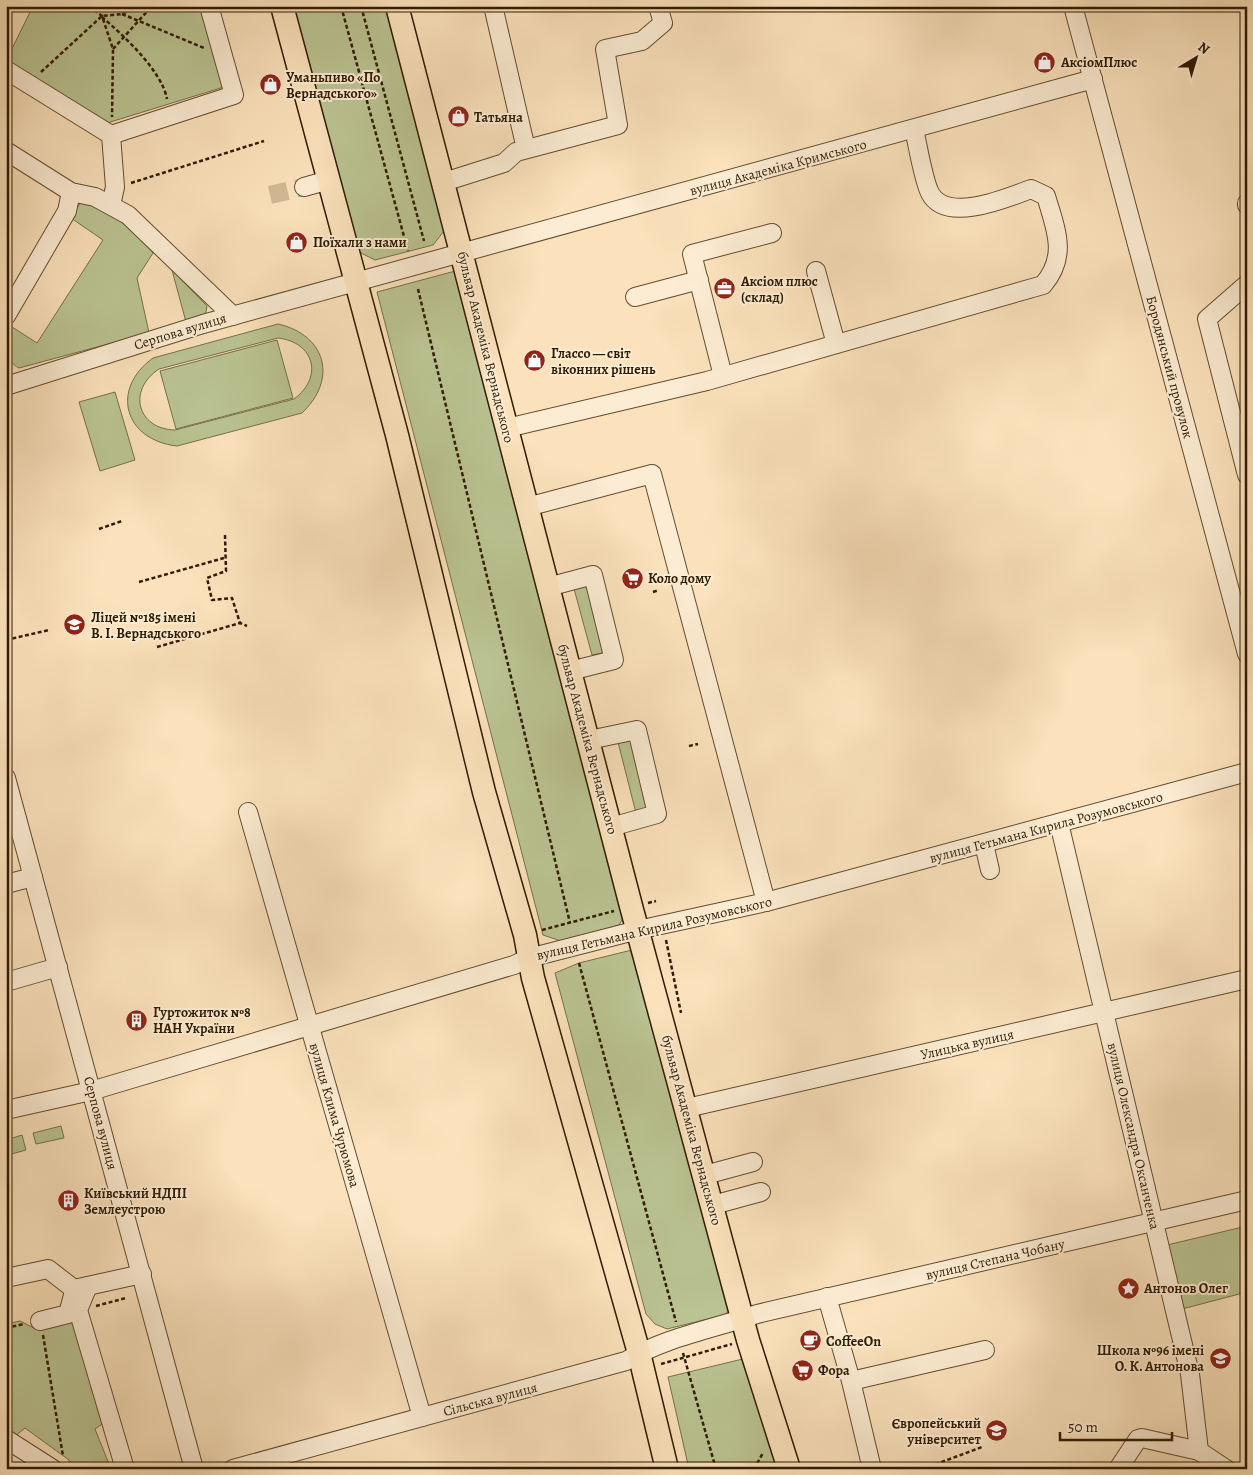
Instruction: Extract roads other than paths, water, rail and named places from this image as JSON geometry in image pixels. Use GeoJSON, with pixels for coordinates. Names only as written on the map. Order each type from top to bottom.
{"type":"FeatureCollection","features":[{"type":"Feature","properties":{"kind":"main road"},"geometry":{"type":"LineString","coordinates":[[282,6],[397,435],[484,792],[525,935],[532,978],[639,1353],[667,1469]]}},
{"type":"Feature","properties":{"kind":"main road","name":"бульвар Академіка Вернадського"},"geometry":{"type":"LineString","coordinates":[[397,6],[638,930],[743,1319],[788,1469]]}},
{"type":"Feature","properties":{"kind":"street"},"geometry":{"type":"LineString","coordinates":[[6,70],[111,135],[234,95],[209,6]]}},
{"type":"Feature","properties":{"kind":"street"},"geometry":{"type":"LineString","coordinates":[[497,6],[494,10],[526,149]]}},
{"type":"Feature","properties":{"kind":"street"},"geometry":{"type":"LineString","coordinates":[[444,182],[504,163],[516,152],[618,125],[605,49],[642,40],[662,23],[658,6]]}},
{"type":"Feature","properties":{"kind":"street","name":"Бородянський провулок"},"geometry":{"type":"LineString","coordinates":[[1073,6],[1247,654]]}},
{"type":"Feature","properties":{"kind":"street","name":"вулиця Академіка Кримського"},"geometry":{"type":"LineString","coordinates":[[356,282],[1093,79]]}},
{"type":"Feature","properties":{"kind":"street"},"geometry":{"type":"LineString","coordinates":[[507,428],[723,376],[1043,285],[1054,272],[1059,253],[1054,222],[1046,196],[1031,189],[996,202],[955,209],[937,202],[930,193],[914,129]]}},
{"type":"Feature","properties":{"kind":"street"},"geometry":{"type":"LineString","coordinates":[[110,205],[115,187],[111,135]]}},
{"type":"Feature","properties":{"kind":"street"},"geometry":{"type":"LineString","coordinates":[[6,151],[71,192],[95,197],[128,216],[233,316]]}},
{"type":"Feature","properties":{"kind":"street"},"geometry":{"type":"LineString","coordinates":[[304,186],[329,180]]}},
{"type":"Feature","properties":{"kind":"street"},"geometry":{"type":"LineString","coordinates":[[6,316],[66,211],[71,192]]}},
{"type":"Feature","properties":{"kind":"street"},"geometry":{"type":"LineString","coordinates":[[723,376],[692,254],[772,234]]}},
{"type":"Feature","properties":{"kind":"street"},"geometry":{"type":"LineString","coordinates":[[816,271],[836,344]]}},
{"type":"Feature","properties":{"kind":"street"},"geometry":{"type":"LineString","coordinates":[[635,297],[699,280]]}},
{"type":"Feature","properties":{"kind":"street","name":"Серпова вулиця"},"geometry":{"type":"LineString","coordinates":[[6,386],[233,316],[356,282]]}},
{"type":"Feature","properties":{"kind":"street"},"geometry":{"type":"LineString","coordinates":[[1247,284],[1207,319],[1247,475]]}},
{"type":"Feature","properties":{"kind":"street"},"geometry":{"type":"LineString","coordinates":[[527,507],[652,474],[766,902]]}},
{"type":"Feature","properties":{"kind":"street"},"geometry":{"type":"LineString","coordinates":[[548,587],[592,576],[601,604],[614,660],[570,672]]}},
{"type":"Feature","properties":{"kind":"street"},"geometry":{"type":"LineString","coordinates":[[589,740],[637,730],[657,814],[611,827]]}},
{"type":"Feature","properties":{"kind":"street","name":"вулиця Гетьмана Кирила Розумовського"},"geometry":{"type":"LineString","coordinates":[[6,1110],[91,1090],[514,965],[529,958],[638,930],[766,902],[1247,772]]}},
{"type":"Feature","properties":{"kind":"street","name":"Серпова вулиця"},"geometry":{"type":"LineString","coordinates":[[6,778],[10,805],[33,877],[58,967],[194,1469]]}},
{"type":"Feature","properties":{"kind":"street","name":"вулиця Клима Чурюмова"},"geometry":{"type":"LineString","coordinates":[[248,812],[422,1417]]}},
{"type":"Feature","properties":{"kind":"street","name":"вулиця Олександра Оксанченка"},"geometry":{"type":"LineString","coordinates":[[1059,823],[1190,1374],[1199,1451]]}},
{"type":"Feature","properties":{"kind":"street"},"geometry":{"type":"LineString","coordinates":[[984,844],[990,870]]}},
{"type":"Feature","properties":{"kind":"street"},"geometry":{"type":"LineString","coordinates":[[6,884],[33,877]]}},
{"type":"Feature","properties":{"kind":"street"},"geometry":{"type":"LineString","coordinates":[[6,982],[58,967]]}},
{"type":"Feature","properties":{"kind":"street","name":"Улицька вулиця"},"geometry":{"type":"LineString","coordinates":[[687,1108],[1247,979]]}},
{"type":"Feature","properties":{"kind":"street"},"geometry":{"type":"LineString","coordinates":[[704,1175],[753,1162]]}},
{"type":"Feature","properties":{"kind":"street"},"geometry":{"type":"LineString","coordinates":[[713,1205],[761,1192]]}},
{"type":"Feature","properties":{"kind":"street","name":"вулиця Степана Чобану"},"geometry":{"type":"LineString","coordinates":[[743,1319],[827,1297],[1247,1200]]}},
{"type":"Feature","properties":{"kind":"street"},"geometry":{"type":"LineString","coordinates":[[6,1278],[48,1269],[81,1288],[142,1274]]}},
{"type":"Feature","properties":{"kind":"street"},"geometry":{"type":"LineString","coordinates":[[81,1288],[78,1310],[125,1469]]}},
{"type":"Feature","properties":{"kind":"street"},"geometry":{"type":"LineString","coordinates":[[40,1321],[68,1314],[81,1288]]}},
{"type":"Feature","properties":{"kind":"street"},"geometry":{"type":"LineString","coordinates":[[827,1297],[851,1382],[872,1469]]}},
{"type":"Feature","properties":{"kind":"street","name":"Сільська вулиця"},"geometry":{"type":"LineString","coordinates":[[233,1469],[626,1361],[639,1353],[680,1337],[743,1319]]}},
{"type":"Feature","properties":{"kind":"street"},"geometry":{"type":"LineString","coordinates":[[851,1382],[986,1350]]}},
{"type":"Feature","properties":{"kind":"street"},"geometry":{"type":"LineString","coordinates":[[1118,1469],[1138,1439],[1142,1438],[1199,1451],[1226,1469]]}},
{"type":"Feature","properties":{"kind":"street"},"geometry":{"type":"LineString","coordinates":[[6,1439],[58,1464]]}},
{"type":"Feature","properties":{"kind":"tunnel"},"geometry":{"type":"LineString","coordinates":[[270,195],[304,187]]}},
{"type":"Feature","properties":{"kind":"place","name":"АксіомПлюс"},"geometry":{"type":"Point","coordinates":[1045,62]}},
{"type":"Feature","properties":{"kind":"place","name":"Уманьпиво «По Вернадського»"},"geometry":{"type":"Point","coordinates":[270,85]}},
{"type":"Feature","properties":{"kind":"place","name":"Татьяна"},"geometry":{"type":"Point","coordinates":[458,117]}},
{"type":"Feature","properties":{"kind":"place","name":"Поїхали з нами"},"geometry":{"type":"Point","coordinates":[297,242]}},
{"type":"Feature","properties":{"kind":"place","name":"Аксіом плюс (склад)"},"geometry":{"type":"Point","coordinates":[725,289]}},
{"type":"Feature","properties":{"kind":"place","name":"Глассо — світ віконних рішень"},"geometry":{"type":"Point","coordinates":[535,361]}},
{"type":"Feature","properties":{"kind":"place","name":"Коло дому"},"geometry":{"type":"Point","coordinates":[632,578]}},
{"type":"Feature","properties":{"kind":"place","name":"Ліцей №185 імені В. І. Вернадського"},"geometry":{"type":"Point","coordinates":[75,625]}},
{"type":"Feature","properties":{"kind":"place","name":"Гуртожиток №8 НАН України"},"geometry":{"type":"Point","coordinates":[137,1020]}},
{"type":"Feature","properties":{"kind":"place","name":"Київський НДПІ Землеустрою"},"geometry":{"type":"Point","coordinates":[68,1201]}},
{"type":"Feature","properties":{"kind":"place","name":"Антонов Олег"},"geometry":{"type":"Point","coordinates":[1128,1288]}},
{"type":"Feature","properties":{"kind":"place","name":"CoffeeOn"},"geometry":{"type":"Point","coordinates":[810,1341]}},
{"type":"Feature","properties":{"kind":"place","name":"Школа №96 імені О. К. Антонова"},"geometry":{"type":"Point","coordinates":[1220,1358]}},
{"type":"Feature","properties":{"kind":"place","name":"Фора"},"geometry":{"type":"Point","coordinates":[802,1370]}},
{"type":"Feature","properties":{"kind":"place","name":"Європейський університет"},"geometry":{"type":"Point","coordinates":[997,1431]}}]}
